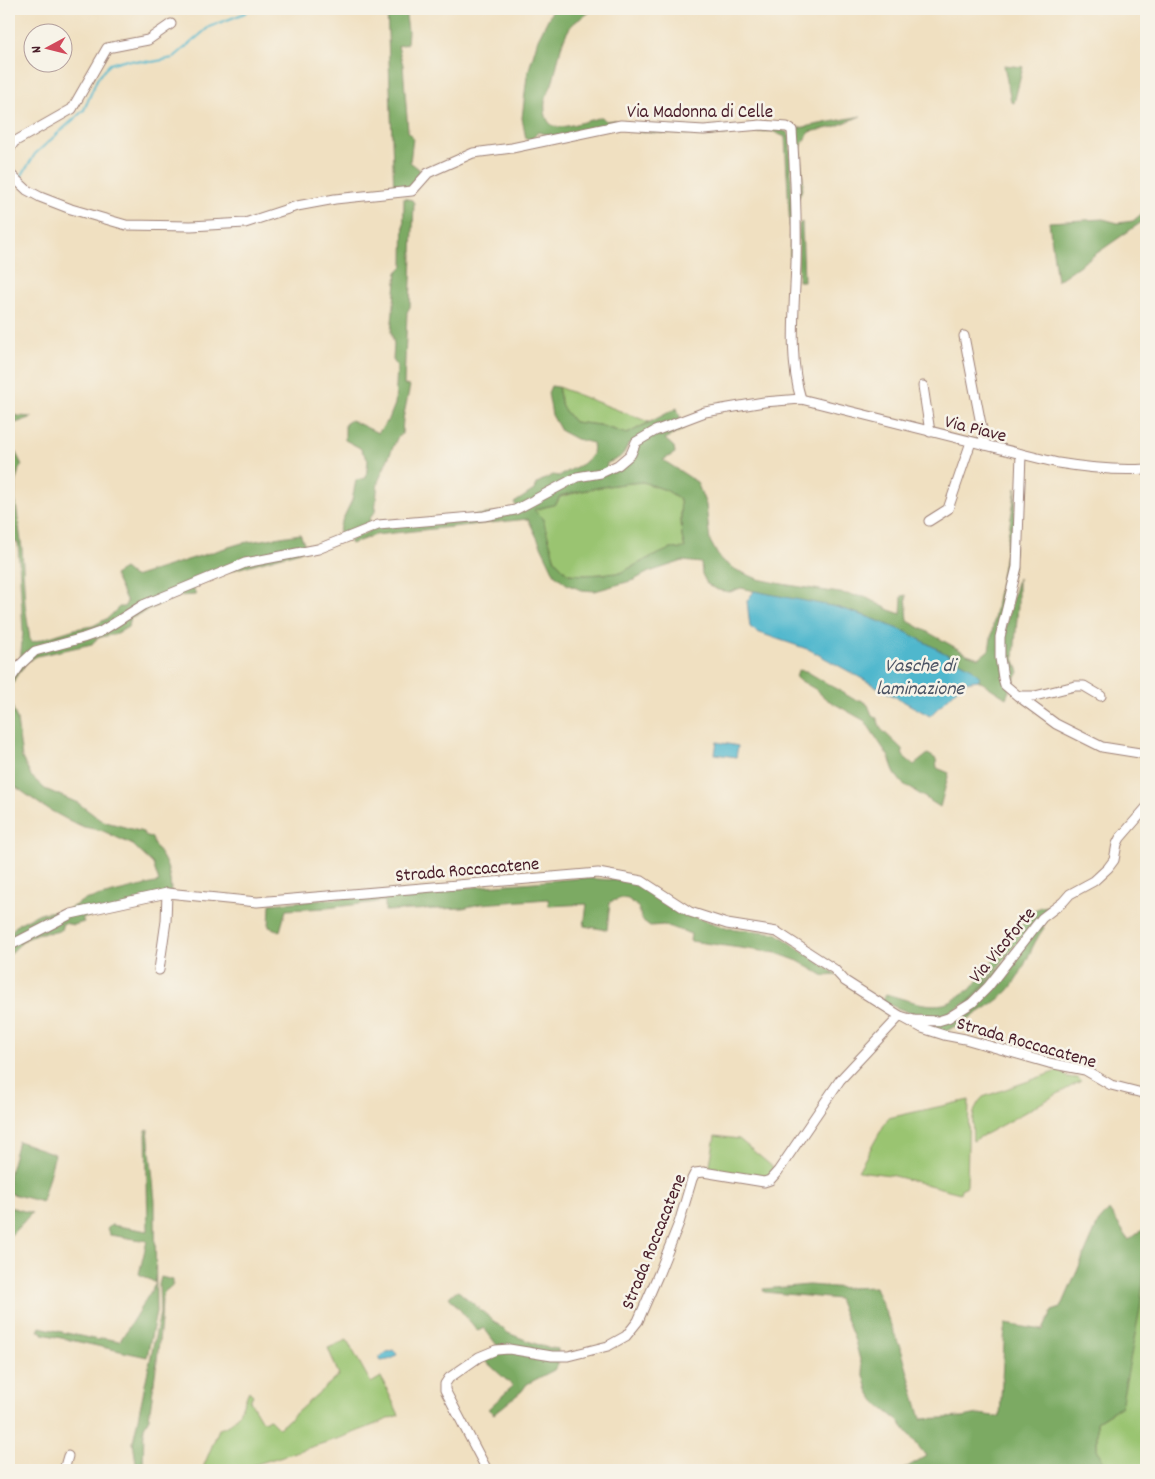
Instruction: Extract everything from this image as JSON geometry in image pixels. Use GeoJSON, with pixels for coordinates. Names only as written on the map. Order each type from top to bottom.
{"type":"FeatureCollection","features":[{"type":"Feature","properties":{"kind":"street"},"geometry":{"type":"LineString","coordinates":[[9,150],[14,142],[72,110],[107,48],[148,40],[171,24]]}},
{"type":"Feature","properties":{"kind":"street","name":"Via Madonna di Celle"},"geometry":{"type":"LineString","coordinates":[[15,179],[27,190],[71,209],[126,225],[191,226],[245,223],[296,206],[335,199],[412,191],[428,173],[473,153],[512,148],[621,125],[704,130],[761,125],[787,127],[792,130],[797,221],[794,352],[796,383],[801,399]]}},
{"type":"Feature","properties":{"kind":"street"},"geometry":{"type":"LineString","coordinates":[[964,336],[984,445]]}},
{"type":"Feature","properties":{"kind":"street"},"geometry":{"type":"LineString","coordinates":[[923,386],[930,432]]}},
{"type":"Feature","properties":{"kind":"street","name":"Via Piave"},"geometry":{"type":"LineString","coordinates":[[9,681],[21,664],[35,651],[100,632],[143,605],[246,563],[318,549],[383,524],[484,516],[515,510],[577,477],[601,473],[618,465],[631,454],[636,442],[655,431],[705,412],[764,402],[801,399],[971,442],[1081,467],[1126,470],[1146,468]]}},
{"type":"Feature","properties":{"kind":"street"},"geometry":{"type":"LineString","coordinates":[[930,521],[948,509],[971,442]]}},
{"type":"Feature","properties":{"kind":"street"},"geometry":{"type":"LineString","coordinates":[[1021,454],[1017,567],[1000,637],[1001,674],[1005,685],[1056,724],[1102,747],[1146,754]]}},
{"type":"Feature","properties":{"kind":"street"},"geometry":{"type":"LineString","coordinates":[[1018,696],[1035,696],[1075,686],[1084,686],[1102,696]]}},
{"type":"Feature","properties":{"kind":"street","name":"Via Vicoforte"},"geometry":{"type":"LineString","coordinates":[[900,1016],[914,1020],[938,1021],[948,1018],[972,1003],[988,987],[1042,918],[1063,902],[1070,894],[1094,881],[1108,868],[1114,860],[1116,844],[1146,808]]}},
{"type":"Feature","properties":{"kind":"street","name":"Strada Roccacatene"},"geometry":{"type":"LineString","coordinates":[[9,946],[71,914],[166,892],[257,902],[598,873],[642,881],[690,912],[727,924],[777,932],[834,969],[845,982],[922,1028],[1048,1063],[1085,1070],[1111,1085],[1146,1094]]}},
{"type":"Feature","properties":{"kind":"street"},"geometry":{"type":"LineString","coordinates":[[159,970],[166,920],[166,892]]}},
{"type":"Feature","properties":{"kind":"street","name":"Strada Roccacatene"},"geometry":{"type":"LineString","coordinates":[[487,1470],[445,1390],[445,1384],[449,1378],[479,1357],[496,1350],[509,1349],[559,1356],[608,1346],[629,1334],[638,1321],[664,1259],[683,1212],[695,1173],[703,1172],[764,1182],[770,1180],[840,1080],[900,1016]]}},
{"type":"Feature","properties":{"kind":"street"},"geometry":{"type":"LineString","coordinates":[[64,1470],[68,1456]]}},
{"type":"Feature","properties":{"kind":"green space"},"geometry":{"type":"Polygon","coordinates":[[[387,9],[405,9],[408,31],[407,44],[398,46],[403,65],[408,131],[413,138],[410,162],[419,169],[421,174],[411,189],[394,191],[387,9]]]}},
{"type":"Feature","properties":{"kind":"green space"},"geometry":{"type":"Polygon","coordinates":[[[553,9],[592,9],[569,29],[563,42],[552,84],[545,100],[546,118],[550,124],[557,127],[602,117],[606,121],[615,120],[616,124],[558,136],[538,132],[532,139],[526,139],[522,118],[527,76],[538,39],[553,9]]]}},
{"type":"Feature","properties":{"kind":"green space"},"geometry":{"type":"Polygon","coordinates":[[[1004,65],[1023,67],[1014,103],[1011,102],[1004,65]]]}},
{"type":"Feature","properties":{"kind":"green space"},"geometry":{"type":"Polygon","coordinates":[[[861,116],[834,127],[810,132],[803,142],[801,149],[803,184],[798,198],[794,135],[799,128],[861,116]]]}},
{"type":"Feature","properties":{"kind":"green space"},"geometry":{"type":"Polygon","coordinates":[[[777,128],[788,133],[790,138],[794,282],[790,282],[790,229],[785,137],[772,131],[708,136],[628,131],[777,128]]]}},
{"type":"Feature","properties":{"kind":"green space"},"geometry":{"type":"Polygon","coordinates":[[[404,198],[412,200],[414,203],[410,307],[407,312],[404,385],[410,386],[402,434],[397,438],[378,482],[375,512],[370,518],[369,526],[342,537],[339,533],[340,525],[352,500],[356,480],[366,478],[368,460],[360,448],[345,440],[345,424],[351,420],[378,433],[389,419],[395,404],[397,366],[393,360],[394,344],[391,332],[397,272],[403,266],[404,198]]]}},
{"type":"Feature","properties":{"kind":"green space"},"geometry":{"type":"Polygon","coordinates":[[[1146,210],[1146,219],[1057,281],[1049,222],[1103,219],[1118,223],[1133,221],[1146,210]]]}},
{"type":"Feature","properties":{"kind":"green space"},"geometry":{"type":"Polygon","coordinates":[[[802,222],[804,281],[798,281],[799,224],[802,222]]]}},
{"type":"Feature","properties":{"kind":"green space"},"geometry":{"type":"Polygon","coordinates":[[[551,386],[558,387],[562,407],[574,422],[599,425],[627,434],[677,408],[684,429],[665,439],[674,447],[675,453],[663,460],[697,482],[706,505],[710,541],[720,559],[736,570],[758,579],[865,597],[901,614],[902,596],[906,595],[908,621],[967,654],[979,658],[989,650],[1016,488],[1013,567],[999,637],[1009,691],[1006,698],[978,680],[980,677],[970,667],[906,632],[836,607],[793,600],[741,588],[730,592],[718,590],[707,584],[702,574],[701,563],[683,561],[649,572],[634,580],[595,591],[582,590],[568,585],[555,575],[528,519],[375,535],[351,544],[349,541],[378,527],[520,510],[514,503],[534,490],[537,483],[553,475],[559,476],[582,464],[592,455],[593,443],[576,439],[561,431],[552,415],[548,393],[551,386]],[[643,436],[628,444],[620,456],[607,463],[606,473],[635,455],[643,436]],[[643,482],[601,487],[560,496],[556,504],[534,510],[543,519],[555,560],[568,574],[620,573],[670,549],[685,548],[682,537],[680,499],[666,490],[643,482]]]}},
{"type":"Feature","properties":{"kind":"green space"},"geometry":{"type":"Polygon","coordinates":[[[558,387],[649,422],[627,434],[599,425],[574,422],[562,407],[558,387]]]}},
{"type":"Feature","properties":{"kind":"green space"},"geometry":{"type":"Polygon","coordinates":[[[9,413],[33,417],[13,424],[9,430],[9,413]]]}},
{"type":"Feature","properties":{"kind":"green space"},"geometry":{"type":"Polygon","coordinates":[[[9,430],[15,451],[22,465],[16,481],[15,497],[22,549],[25,604],[30,640],[33,642],[75,629],[93,626],[108,618],[119,607],[124,607],[127,602],[114,575],[124,569],[134,577],[242,543],[300,534],[307,549],[191,582],[196,595],[176,596],[130,619],[128,627],[122,631],[99,638],[92,644],[37,656],[27,662],[15,678],[11,688],[10,700],[17,720],[22,758],[31,776],[45,789],[78,803],[98,818],[143,832],[152,838],[167,867],[171,897],[82,918],[84,922],[74,925],[63,923],[61,930],[36,934],[27,938],[9,956],[9,934],[18,924],[40,913],[67,910],[84,900],[159,882],[153,864],[133,845],[103,831],[84,827],[68,820],[44,807],[13,785],[9,769],[9,678],[20,661],[23,632],[18,543],[9,538],[9,430]]]}},
{"type":"Feature","properties":{"kind":"green space"},"geometry":{"type":"Polygon","coordinates":[[[643,482],[666,490],[680,499],[682,537],[685,549],[649,558],[620,573],[567,574],[555,560],[549,540],[534,510],[556,504],[560,497],[570,494],[591,489],[643,482]]]}},
{"type":"Feature","properties":{"kind":"green space"},"geometry":{"type":"Polygon","coordinates":[[[1018,578],[1014,658],[1019,672],[1011,687],[1005,678],[1003,650],[1008,618],[1018,578]]]}},
{"type":"Feature","properties":{"kind":"green space"},"geometry":{"type":"Polygon","coordinates":[[[798,670],[806,671],[855,700],[861,700],[868,705],[872,715],[877,718],[881,729],[902,749],[903,756],[914,765],[928,754],[936,759],[937,768],[949,773],[940,807],[902,783],[895,774],[889,757],[865,721],[826,699],[815,689],[796,678],[798,670]]]}},
{"type":"Feature","properties":{"kind":"green space"},"geometry":{"type":"Polygon","coordinates":[[[582,878],[629,881],[644,886],[695,917],[726,928],[776,933],[837,975],[824,976],[798,961],[776,953],[690,941],[691,934],[664,925],[650,926],[642,920],[638,907],[628,899],[622,898],[610,902],[607,930],[584,926],[587,904],[549,906],[548,899],[480,904],[463,908],[385,911],[385,901],[327,908],[286,910],[280,931],[269,927],[270,904],[582,878]]]}},
{"type":"Feature","properties":{"kind":"green space"},"geometry":{"type":"Polygon","coordinates":[[[1049,906],[972,999],[956,1009],[937,1017],[921,1017],[882,1002],[886,994],[910,1001],[935,1005],[952,1001],[970,990],[1033,911],[1040,907],[1049,906]]]}},
{"type":"Feature","properties":{"kind":"green space"},"geometry":{"type":"Polygon","coordinates":[[[1042,922],[1044,928],[1019,976],[1002,997],[943,1033],[920,1022],[957,1015],[1042,922]]]}},
{"type":"Feature","properties":{"kind":"green space"},"geometry":{"type":"Polygon","coordinates":[[[1060,1070],[1067,1077],[1078,1078],[1081,1081],[973,1141],[974,1112],[983,1097],[1060,1070]]]}},
{"type":"Feature","properties":{"kind":"green space"},"geometry":{"type":"Polygon","coordinates":[[[969,1100],[967,1186],[961,1189],[960,1193],[890,1175],[858,1171],[888,1118],[969,1100]]]}},
{"type":"Feature","properties":{"kind":"green space"},"geometry":{"type":"Polygon","coordinates":[[[148,1129],[155,1201],[156,1283],[139,1274],[147,1241],[110,1235],[107,1229],[111,1225],[148,1231],[146,1130],[148,1129]]]}},
{"type":"Feature","properties":{"kind":"green space"},"geometry":{"type":"Polygon","coordinates":[[[715,1136],[739,1139],[774,1168],[766,1178],[759,1179],[709,1170],[715,1136]]]}},
{"type":"Feature","properties":{"kind":"green space"},"geometry":{"type":"Polygon","coordinates":[[[18,1141],[55,1154],[42,1202],[9,1193],[9,1175],[18,1141]]]}},
{"type":"Feature","properties":{"kind":"green space"},"geometry":{"type":"Polygon","coordinates":[[[9,1207],[32,1213],[9,1237],[9,1207]]]}},
{"type":"Feature","properties":{"kind":"green space"},"geometry":{"type":"Polygon","coordinates":[[[1109,1210],[1129,1240],[1145,1228],[1143,1257],[1145,1260],[1140,1309],[1121,1406],[1097,1421],[1097,1449],[1103,1461],[1100,1470],[902,1470],[926,1456],[899,1421],[875,1402],[868,1390],[855,1341],[838,1299],[764,1292],[763,1289],[809,1285],[846,1288],[875,1287],[902,1352],[921,1419],[962,1417],[979,1414],[1000,1417],[1005,1324],[1043,1330],[1052,1311],[1061,1308],[1098,1223],[1109,1210]]]}},
{"type":"Feature","properties":{"kind":"green space"},"geometry":{"type":"Polygon","coordinates":[[[1145,1228],[1146,1470],[1100,1470],[1103,1461],[1097,1449],[1097,1421],[1121,1406],[1143,1258],[1145,1228]]]}},
{"type":"Feature","properties":{"kind":"green space"},"geometry":{"type":"Polygon","coordinates":[[[161,1277],[173,1280],[173,1285],[164,1292],[162,1298],[157,1361],[149,1418],[144,1427],[143,1470],[137,1470],[133,1442],[160,1313],[159,1285],[161,1277]]]}},
{"type":"Feature","properties":{"kind":"green space"},"geometry":{"type":"Polygon","coordinates":[[[156,1283],[156,1312],[147,1357],[43,1334],[43,1332],[38,1331],[40,1327],[98,1340],[102,1338],[120,1341],[156,1283]]]}},
{"type":"Feature","properties":{"kind":"green space"},"geometry":{"type":"Polygon","coordinates":[[[457,1290],[508,1333],[541,1346],[558,1349],[558,1364],[554,1370],[527,1384],[522,1391],[494,1414],[488,1409],[513,1386],[482,1358],[499,1348],[484,1328],[478,1331],[449,1297],[457,1290]]]}},
{"type":"Feature","properties":{"kind":"green space"},"geometry":{"type":"Polygon","coordinates":[[[347,1340],[371,1383],[381,1377],[399,1415],[343,1437],[238,1470],[202,1470],[219,1429],[235,1419],[249,1391],[253,1395],[250,1401],[262,1421],[270,1419],[279,1428],[339,1375],[328,1348],[347,1340]]]}},
{"type":"Feature","properties":{"kind":"water","name":"Vasche di laminazione"},"geometry":{"type":"Polygon","coordinates":[[[754,591],[836,607],[868,617],[906,632],[970,667],[980,677],[978,680],[964,682],[930,716],[810,650],[757,632],[750,627],[747,601],[754,591]]]}},
{"type":"Feature","properties":{"kind":"water"},"geometry":{"type":"Polygon","coordinates":[[[717,742],[738,746],[736,757],[715,754],[717,742]]]}},
{"type":"Feature","properties":{"kind":"water"},"geometry":{"type":"Polygon","coordinates":[[[393,1350],[397,1354],[394,1357],[381,1361],[379,1358],[393,1350]]]}},
{"type":"Feature","properties":{"kind":"waterway"},"geometry":{"type":"LineString","coordinates":[[19,180],[35,154],[84,110],[98,77],[110,64],[123,60],[152,62],[173,58],[209,27],[245,13],[250,9]]}},
{"type":"Feature","properties":{"kind":"waterway"},"geometry":{"type":"LineString","coordinates":[[9,193],[16,184]]}}]}
